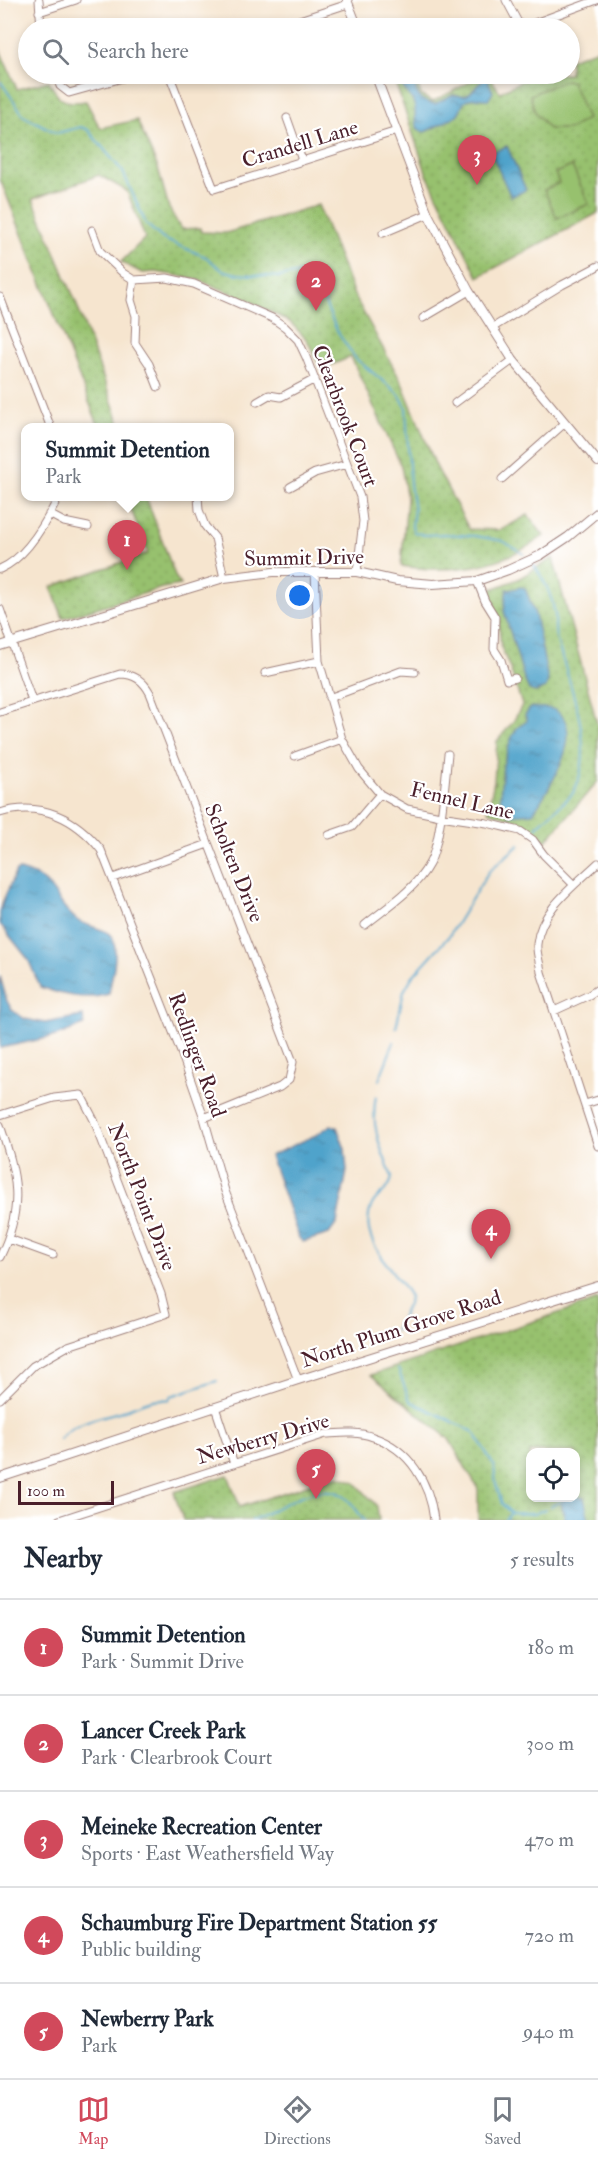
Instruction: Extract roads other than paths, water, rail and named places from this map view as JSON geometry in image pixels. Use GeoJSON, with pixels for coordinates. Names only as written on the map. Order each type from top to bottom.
{"type":"FeatureCollection","features":[{"type":"Feature","properties":{"kind":"street"},"geometry":{"type":"LineString","coordinates":[[39,0],[40,18]]}},
{"type":"Feature","properties":{"kind":"street"},"geometry":{"type":"LineString","coordinates":[[39,12],[76,0]]}},
{"type":"Feature","properties":{"kind":"street"},"geometry":{"type":"LineString","coordinates":[[506,0],[516,18]]}},
{"type":"Feature","properties":{"kind":"street"},"geometry":{"type":"LineString","coordinates":[[548,18],[597,0]]}},
{"type":"Feature","properties":{"kind":"street"},"geometry":{"type":"LineString","coordinates":[[303,18],[347,2],[354,18]]}},
{"type":"Feature","properties":{"kind":"street"},"geometry":{"type":"LineString","coordinates":[[59,84],[69,93],[101,84]]}},
{"type":"Feature","properties":{"kind":"street","name":"Crandell Lane"},"geometry":{"type":"LineString","coordinates":[[173,84],[214,189],[397,131]]}},
{"type":"Feature","properties":{"kind":"street"},"geometry":{"type":"LineString","coordinates":[[379,84],[428,214],[469,291],[513,360],[598,462]]}},
{"type":"Feature","properties":{"kind":"street"},"geometry":{"type":"LineString","coordinates":[[287,118],[302,160]]}},
{"type":"Feature","properties":{"kind":"street"},"geometry":{"type":"LineString","coordinates":[[383,233],[428,214]]}},
{"type":"Feature","properties":{"kind":"street"},"geometry":{"type":"LineString","coordinates":[[92,230],[100,251],[123,273],[134,280],[131,300],[136,316],[135,343],[149,364],[158,387]]}},
{"type":"Feature","properties":{"kind":"street"},"geometry":{"type":"LineString","coordinates":[[492,328],[598,266]]}},
{"type":"Feature","properties":{"kind":"street","name":"Clearbrook Court"},"geometry":{"type":"LineString","coordinates":[[134,280],[167,278],[194,284],[272,318],[298,340],[360,497],[363,521],[357,572]]}},
{"type":"Feature","properties":{"kind":"street"},"geometry":{"type":"LineString","coordinates":[[423,318],[469,291]]}},
{"type":"Feature","properties":{"kind":"street"},"geometry":{"type":"LineString","coordinates":[[0,297],[49,423]]}},
{"type":"Feature","properties":{"kind":"street"},"geometry":{"type":"LineString","coordinates":[[455,403],[513,360]]}},
{"type":"Feature","properties":{"kind":"street"},"geometry":{"type":"LineString","coordinates":[[257,402],[269,395],[282,397],[315,379]]}},
{"type":"Feature","properties":{"kind":"street"},"geometry":{"type":"LineString","coordinates":[[502,479],[565,423]]}},
{"type":"Feature","properties":{"kind":"street"},"geometry":{"type":"LineString","coordinates":[[290,487],[315,473],[347,464]]}},
{"type":"Feature","properties":{"kind":"street"},"geometry":{"type":"LineString","coordinates":[[0,569],[20,557],[56,501]]}},
{"type":"Feature","properties":{"kind":"street"},"geometry":{"type":"LineString","coordinates":[[198,501],[205,526],[215,538],[224,578]]}},
{"type":"Feature","properties":{"kind":"street","name":"Summit Drive"},"geometry":{"type":"LineString","coordinates":[[0,646],[224,578],[273,572],[357,572],[433,584],[477,581],[541,555],[568,537],[598,512]]}},
{"type":"Feature","properties":{"kind":"street"},"geometry":{"type":"LineString","coordinates":[[49,514],[64,522],[87,527]]}},
{"type":"Feature","properties":{"kind":"street","name":"Fennel Lane"},"geometry":{"type":"LineString","coordinates":[[315,572],[320,661],[342,739],[359,769],[380,794],[407,809],[520,831],[533,840],[544,855],[574,885]]}},
{"type":"Feature","properties":{"kind":"street"},"geometry":{"type":"LineString","coordinates":[[477,581],[485,601],[495,616],[494,648],[501,660],[507,680],[515,678]]}},
{"type":"Feature","properties":{"kind":"street"},"geometry":{"type":"LineString","coordinates":[[0,609],[32,701]]}},
{"type":"Feature","properties":{"kind":"street"},"geometry":{"type":"LineString","coordinates":[[266,673],[320,661]]}},
{"type":"Feature","properties":{"kind":"street"},"geometry":{"type":"LineString","coordinates":[[329,698],[402,671],[415,672]]}},
{"type":"Feature","properties":{"kind":"street","name":"Scholten Drive"},"geometry":{"type":"LineString","coordinates":[[0,712],[120,674],[133,675],[150,693],[247,940],[293,1067],[290,1080],[273,1092],[204,1118]]}},
{"type":"Feature","properties":{"kind":"street"},"geometry":{"type":"LineString","coordinates":[[295,756],[342,739]]}},
{"type":"Feature","properties":{"kind":"street"},"geometry":{"type":"LineString","coordinates":[[365,925],[408,891],[429,864],[436,843],[448,754]]}},
{"type":"Feature","properties":{"kind":"street"},"geometry":{"type":"LineString","coordinates":[[329,835],[352,826],[380,794]]}},
{"type":"Feature","properties":{"kind":"street","name":"Redlinger Road"},"geometry":{"type":"LineString","coordinates":[[0,813],[25,809],[43,810],[60,816],[90,836],[101,850],[181,1052],[204,1118],[225,1191],[297,1380]]}},
{"type":"Feature","properties":{"kind":"street"},"geometry":{"type":"LineString","coordinates":[[113,878],[208,844]]}},
{"type":"Feature","properties":{"kind":"street"},"geometry":{"type":"LineString","coordinates":[[598,863],[574,885],[545,918],[537,945],[541,972],[598,1146]]}},
{"type":"Feature","properties":{"kind":"street"},"geometry":{"type":"LineString","coordinates":[[554,1011],[598,989]]}},
{"type":"Feature","properties":{"kind":"street","name":"North Point Drive"},"geometry":{"type":"LineString","coordinates":[[0,1115],[54,1098],[81,1095],[94,1120],[161,1294],[166,1314],[68,1346],[33,1366],[0,1399]]}},
{"type":"Feature","properties":{"kind":"street"},"geometry":{"type":"LineString","coordinates":[[585,1104],[598,1100]]}},
{"type":"Feature","properties":{"kind":"street"},"geometry":{"type":"LineString","coordinates":[[0,1125],[12,1164],[16,1191],[15,1216],[9,1239],[0,1257]]}},
{"type":"Feature","properties":{"kind":"street"},"geometry":{"type":"LineString","coordinates":[[9,1239],[52,1255]]}},
{"type":"Feature","properties":{"kind":"street","name":"North Plum Grove Road"},"geometry":{"type":"LineString","coordinates":[[0,1478],[297,1380],[598,1286]]}},
{"type":"Feature","properties":{"kind":"street"},"geometry":{"type":"LineString","coordinates":[[215,1407],[234,1464]]}},
{"type":"Feature","properties":{"kind":"street","name":"Newberry Drive"},"geometry":{"type":"LineString","coordinates":[[59,1520],[326,1434],[351,1432],[374,1437],[400,1451],[418,1470],[432,1499],[434,1520]]}},
{"type":"Feature","properties":{"kind":"water"},"geometry":{"type":"Polygon","coordinates":[[[401,84],[414,84],[421,99],[435,104],[452,95],[466,96],[478,84],[490,84],[493,92],[489,99],[467,100],[457,115],[424,132],[417,127],[414,104],[401,84]]]}},
{"type":"Feature","properties":{"kind":"water"},"geometry":{"type":"Polygon","coordinates":[[[507,146],[526,190],[511,197],[491,153],[507,146]]]}},
{"type":"Feature","properties":{"kind":"water"},"geometry":{"type":"Polygon","coordinates":[[[525,588],[535,614],[548,680],[546,688],[535,692],[529,690],[524,678],[504,611],[507,589],[525,588]]]}},
{"type":"Feature","properties":{"kind":"water"},"geometry":{"type":"Polygon","coordinates":[[[531,707],[549,708],[558,712],[566,722],[568,734],[566,748],[554,778],[533,813],[509,815],[500,797],[503,765],[511,739],[517,728],[527,721],[525,715],[531,707]]]}},
{"type":"Feature","properties":{"kind":"water"},"geometry":{"type":"Polygon","coordinates":[[[16,871],[33,874],[48,885],[77,920],[111,935],[115,953],[109,994],[92,997],[74,996],[40,987],[28,959],[0,924],[3,901],[16,871]]]}},
{"type":"Feature","properties":{"kind":"water"},"geometry":{"type":"Polygon","coordinates":[[[0,976],[12,1010],[25,1019],[45,1023],[83,1016],[84,1025],[56,1036],[0,1048],[0,976]]]}},
{"type":"Feature","properties":{"kind":"water"},"geometry":{"type":"Polygon","coordinates":[[[331,1125],[337,1127],[345,1149],[347,1171],[337,1223],[329,1234],[303,1242],[299,1238],[270,1156],[316,1135],[331,1125]]]}},
{"type":"Feature","properties":{"kind":"water"},"geometry":{"type":"Polygon","coordinates":[[[580,1497],[584,1498],[589,1520],[565,1520],[561,1502],[580,1502],[580,1497]]]}},
{"type":"Feature","properties":{"kind":"waterway"},"geometry":{"type":"LineString","coordinates":[[1,82],[24,116],[57,133],[81,127],[88,130],[123,172],[146,224],[163,239],[206,257],[222,270],[237,274],[279,277],[311,271],[338,333],[356,359],[399,394],[406,407],[414,532],[424,535],[475,536],[503,541],[524,554]]}},
{"type":"Feature","properties":{"kind":"waterway"},"geometry":{"type":"LineString","coordinates":[[533,564],[552,600],[556,637],[579,716],[583,756],[580,775],[573,793],[536,828]]}},
{"type":"Feature","properties":{"kind":"waterway"},"geometry":{"type":"LineString","coordinates":[[396,1028],[404,991],[412,977],[449,936],[489,871],[519,845]]}},
{"type":"Feature","properties":{"kind":"waterway"},"geometry":{"type":"LineString","coordinates":[[379,1080],[394,1042]]}},
{"type":"Feature","properties":{"kind":"waterway"},"geometry":{"type":"LineString","coordinates":[[376,1096],[374,1117],[381,1147],[392,1177],[389,1186],[373,1203],[368,1219],[373,1243],[409,1295],[408,1304],[395,1331]]}},
{"type":"Feature","properties":{"kind":"waterway"},"geometry":{"type":"LineString","coordinates":[[398,1369],[410,1401],[474,1432],[494,1466],[502,1504],[511,1513],[534,1514],[545,1509]]}},
{"type":"Feature","properties":{"kind":"waterway"},"geometry":{"type":"LineString","coordinates":[[60,1439],[72,1428],[87,1421],[156,1399],[169,1400],[171,1396],[217,1381]]}},
{"type":"Feature","properties":{"kind":"waterway"},"geometry":{"type":"LineString","coordinates":[[252,1520],[299,1497],[324,1491],[336,1492],[346,1498],[364,1520]]}},
{"type":"Feature","properties":{"kind":"waterway"},"geometry":{"type":"LineString","coordinates":[[551,1506],[561,1502]]}},
{"type":"Feature","properties":{"kind":"waterway"},"geometry":{"type":"LineString","coordinates":[[505,1520],[511,1513]]}},
{"type":"Feature","properties":{"kind":"place","name":"Meineke Recreation Center"},"geometry":{"type":"Point","coordinates":[477,185]}},
{"type":"Feature","properties":{"kind":"place","name":"Lancer Creek Park"},"geometry":{"type":"Point","coordinates":[316,311]}},
{"type":"Feature","properties":{"kind":"place","name":"Summit Detention"},"geometry":{"type":"Point","coordinates":[127,570]}},
{"type":"Feature","properties":{"kind":"place","name":"Schaumburg Fire Department Station 55"},"geometry":{"type":"Point","coordinates":[491,1259]}},
{"type":"Feature","properties":{"kind":"place","name":"Newberry Park"},"geometry":{"type":"Point","coordinates":[316,1499]}}]}
